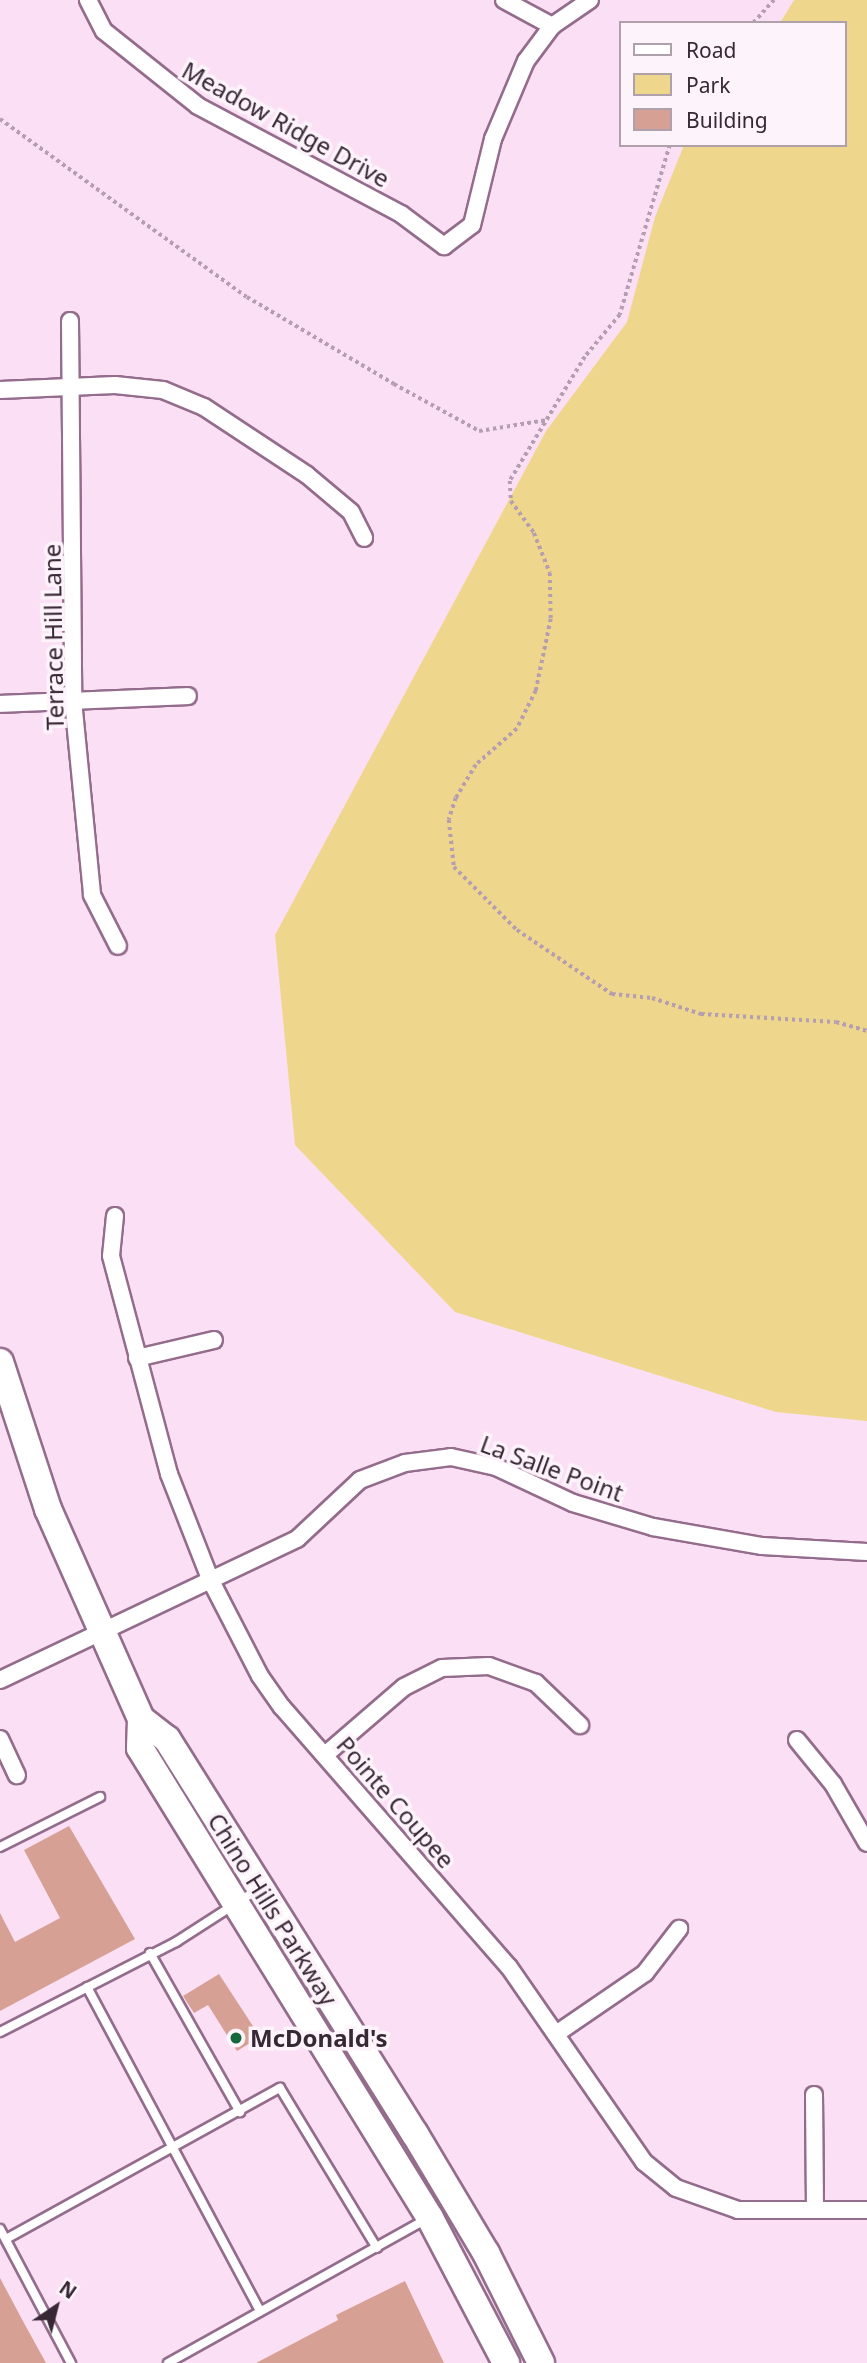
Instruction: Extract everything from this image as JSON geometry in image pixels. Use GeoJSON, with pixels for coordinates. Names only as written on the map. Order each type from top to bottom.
{"type":"FeatureCollection","features":[{"type":"Feature","properties":{"kind":"main road","name":"Chino Hills Parkway"},"geometry":{"type":"LineString","coordinates":[[0,1362],[48,1509],[100,1633],[141,1719],[167,1739],[260,1888],[486,2253],[541,2363]]}},
{"type":"Feature","properties":{"kind":"main road","name":"Chino Hills Parkway"},"geometry":{"type":"LineString","coordinates":[[141,1719],[140,1748],[235,1908],[430,2218],[506,2363]]}},
{"type":"Feature","properties":{"kind":"street","name":"Meadow Ridge Drive"},"geometry":{"type":"LineString","coordinates":[[88,0],[104,31],[198,106],[401,214],[444,246],[472,225],[493,139],[526,61],[552,26]]}},
{"type":"Feature","properties":{"kind":"street"},"geometry":{"type":"LineString","coordinates":[[504,0],[552,26],[590,0]]}},
{"type":"Feature","properties":{"kind":"street","name":"Terrace Hill Lane"},"geometry":{"type":"LineString","coordinates":[[70,321],[74,386],[73,701],[93,895],[118,946]]}},
{"type":"Feature","properties":{"kind":"street"},"geometry":{"type":"LineString","coordinates":[[0,390],[74,386],[163,390],[204,407],[307,475],[351,512],[364,538]]}},
{"type":"Feature","properties":{"kind":"street"},"geometry":{"type":"LineString","coordinates":[[0,704],[188,696]]}},
{"type":"Feature","properties":{"kind":"street","name":"Pointe Coupee"},"geometry":{"type":"LineString","coordinates":[[115,1216],[111,1256],[169,1474],[211,1581],[260,1676],[509,1967],[644,2162],[676,2188],[738,2210],[867,2210]]}},
{"type":"Feature","properties":{"kind":"street"},"geometry":{"type":"LineString","coordinates":[[137,1358],[214,1340]]}},
{"type":"Feature","properties":{"kind":"street","name":"La Salle Point"},"geometry":{"type":"LineString","coordinates":[[0,1679],[297,1539],[359,1480],[405,1462],[451,1457],[496,1467],[573,1503],[653,1527],[762,1546],[867,1552]]}},
{"type":"Feature","properties":{"kind":"street"},"geometry":{"type":"LineString","coordinates":[[325,1755],[404,1687],[442,1668],[489,1666],[536,1683],[580,1725]]}},
{"type":"Feature","properties":{"kind":"street"},"geometry":{"type":"LineString","coordinates":[[0,1739],[17,1775]]}},
{"type":"Feature","properties":{"kind":"street"},"geometry":{"type":"LineString","coordinates":[[797,1740],[833,1784],[867,1843]]}},
{"type":"Feature","properties":{"kind":"street"},"geometry":{"type":"LineString","coordinates":[[556,2034],[645,1973],[678,1929]]}},
{"type":"Feature","properties":{"kind":"street"},"geometry":{"type":"LineString","coordinates":[[814,2095],[815,2208]]}},
{"type":"Feature","properties":{"kind":"lane"},"geometry":{"type":"LineString","coordinates":[[0,1847],[100,1797]]}},
{"type":"Feature","properties":{"kind":"lane"},"geometry":{"type":"LineString","coordinates":[[0,2032],[235,1908],[260,1888]]}},
{"type":"Feature","properties":{"kind":"lane"},"geometry":{"type":"LineString","coordinates":[[150,1953],[240,2112]]}},
{"type":"Feature","properties":{"kind":"lane"},"geometry":{"type":"LineString","coordinates":[[87,1987],[260,2311]]}},
{"type":"Feature","properties":{"kind":"lane"},"geometry":{"type":"LineString","coordinates":[[6,2239],[281,2088],[377,2248]]}},
{"type":"Feature","properties":{"kind":"lane"},"geometry":{"type":"LineString","coordinates":[[168,2363],[430,2218]]}},
{"type":"Feature","properties":{"kind":"lane"},"geometry":{"type":"LineString","coordinates":[[0,2229],[71,2363]]}},
{"type":"Feature","properties":{"kind":"path"},"geometry":{"type":"LineString","coordinates":[[755,21],[774,0]]}},
{"type":"Feature","properties":{"kind":"path"},"geometry":{"type":"LineString","coordinates":[[0,119],[247,297],[479,431],[547,420]]}},
{"type":"Feature","properties":{"kind":"path"},"geometry":{"type":"LineString","coordinates":[[669,147],[620,315],[585,357],[510,481],[511,501],[534,533],[550,573],[551,619],[536,691],[517,729],[476,765],[456,798],[449,820],[454,867],[517,930],[612,994],[652,998],[701,1014],[836,1022],[867,1031]]}},
{"type":"Feature","properties":{"kind":"green space"},"geometry":{"type":"Polygon","coordinates":[[[794,0],[867,0],[867,1421],[776,1412],[455,1312],[295,1145],[275,935],[546,431],[627,322],[655,217],[683,147],[846,147],[846,21],[781,21],[794,0]]]}},
{"type":"Feature","properties":{"kind":"building"},"geometry":{"type":"Polygon","coordinates":[[[69,1826],[135,1939],[0,2011],[0,1913],[15,1942],[60,1918],[24,1850],[69,1826]]]}},
{"type":"Feature","properties":{"kind":"building"},"geometry":{"type":"Polygon","coordinates":[[[219,1974],[260,2037],[237,2051],[208,2005],[194,2013],[183,1996],[219,1974]]]}},
{"type":"Feature","properties":{"kind":"building"},"geometry":{"type":"Polygon","coordinates":[[[0,2278],[24,2323],[46,2363],[0,2363],[0,2278]]]}},
{"type":"Feature","properties":{"kind":"building"},"geometry":{"type":"Polygon","coordinates":[[[405,2281],[444,2363],[256,2363],[338,2320],[336,2315],[405,2281]]]}},
{"type":"Feature","properties":{"kind":"place","name":"McDonald's"},"geometry":{"type":"Point","coordinates":[236,2038]}}]}
